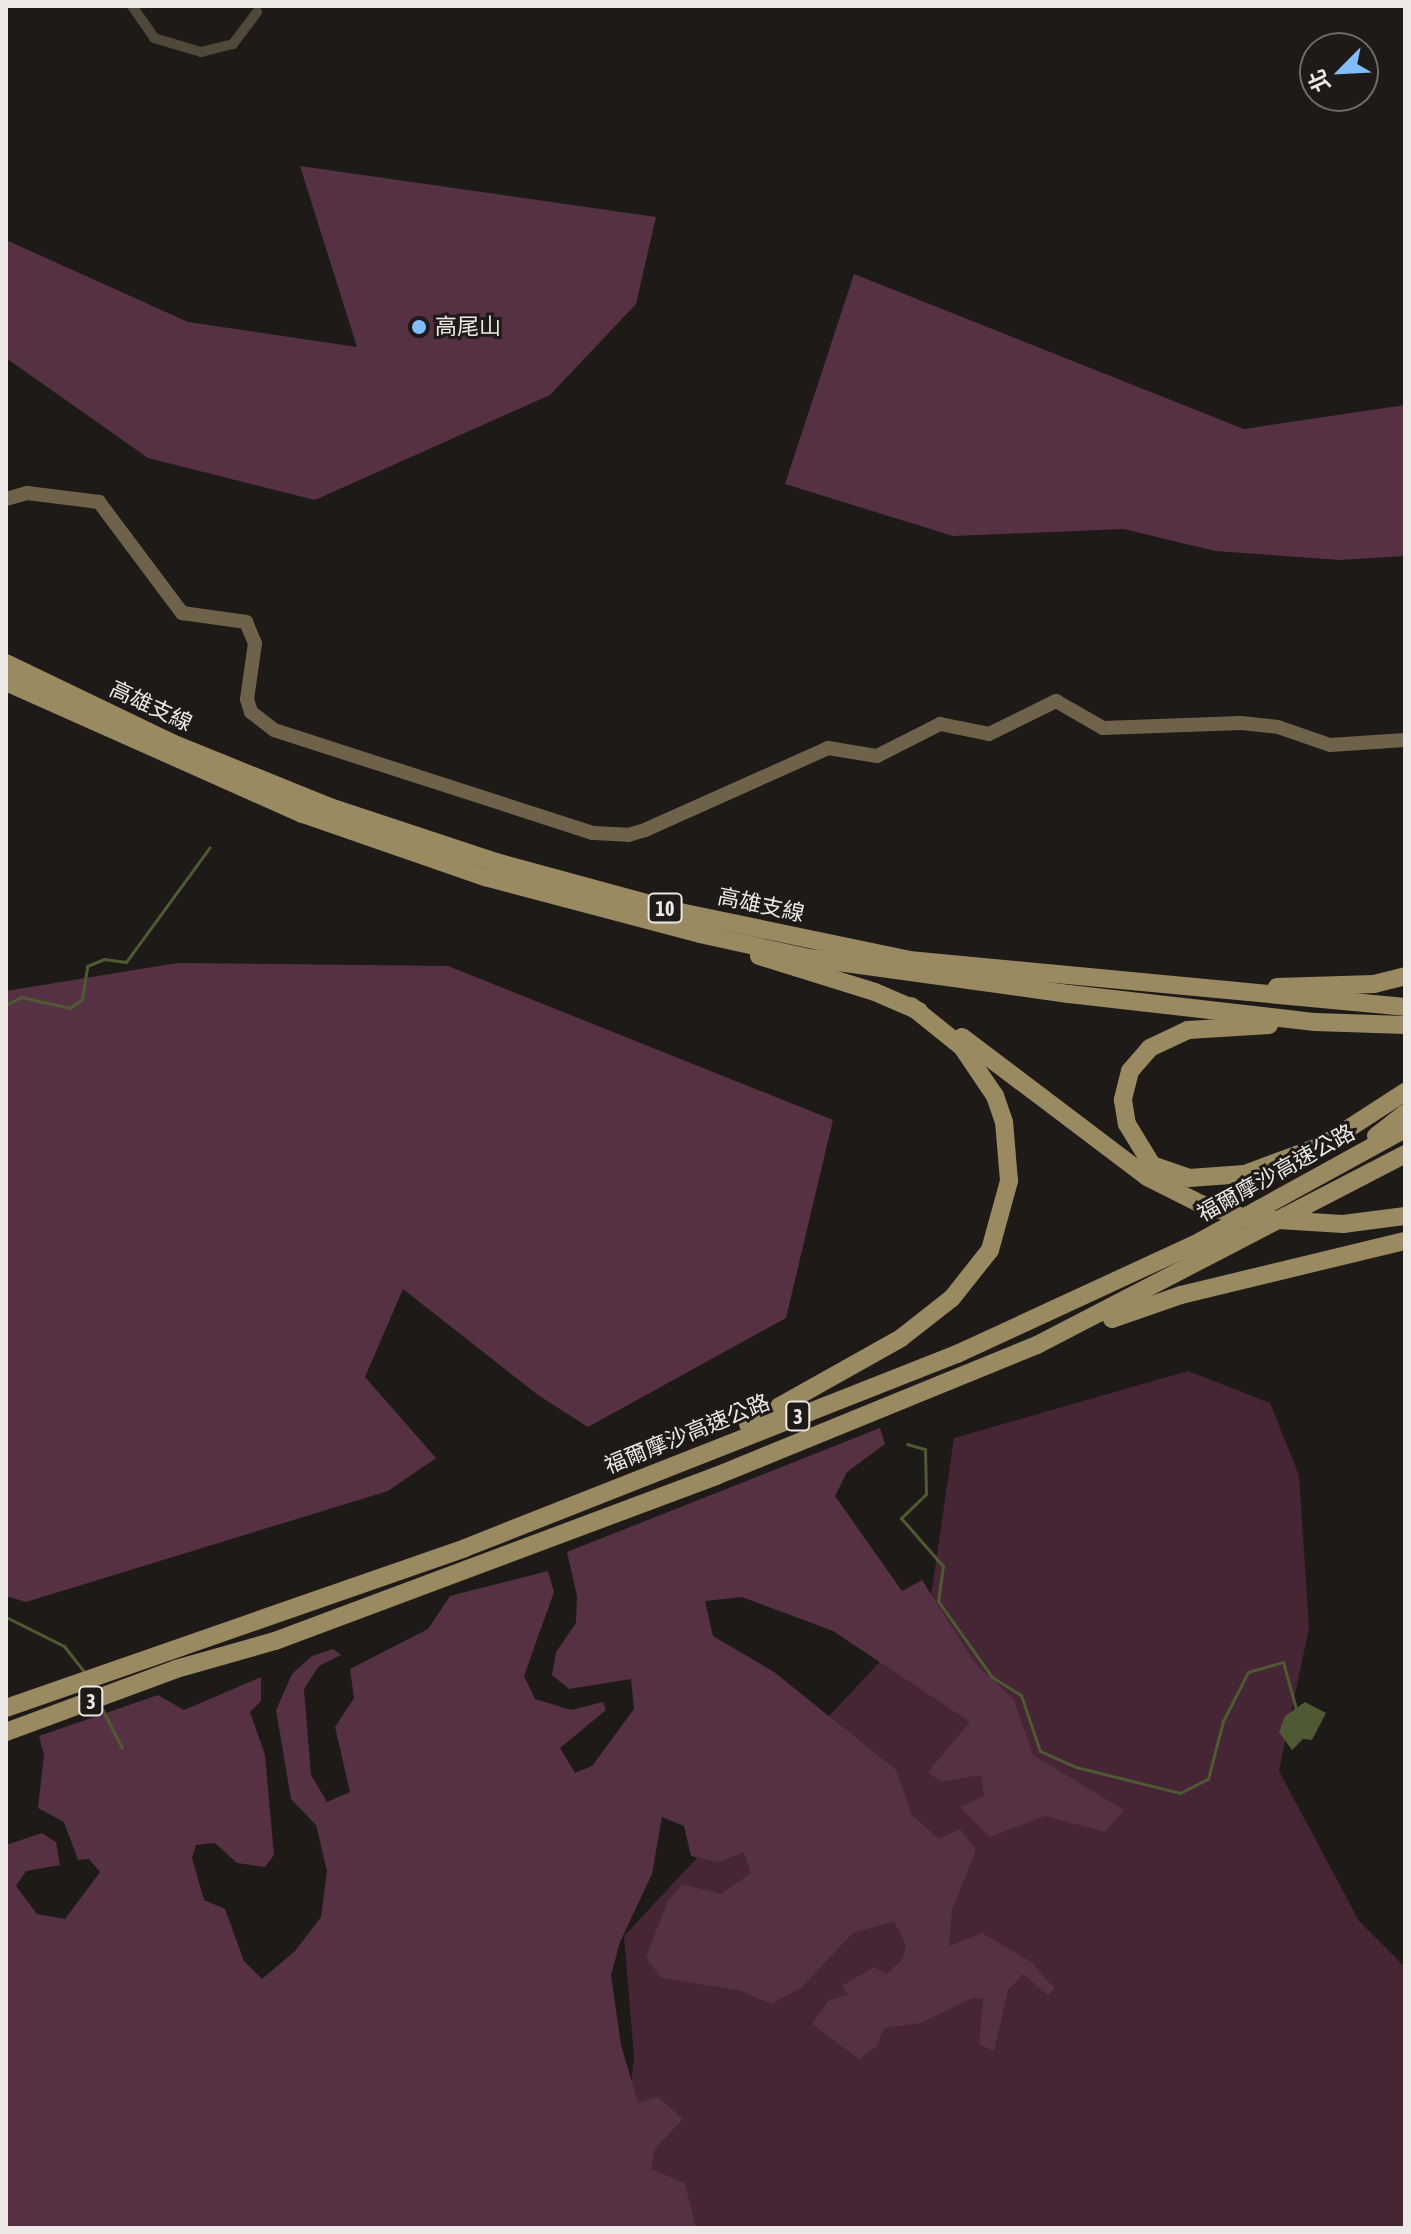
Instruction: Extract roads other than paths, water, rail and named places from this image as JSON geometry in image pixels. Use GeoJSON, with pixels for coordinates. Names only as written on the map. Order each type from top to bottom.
{"type":"FeatureCollection","features":[{"type":"Feature","properties":{"kind":"highway","name":"高雄支線"},"geometry":{"type":"LineString","coordinates":[[6,663],[277,787],[569,884],[909,960],[1183,989],[1361,1014],[1405,1025]]}},
{"type":"Feature","properties":{"kind":"highway","name":"高雄支線"},"geometry":{"type":"LineString","coordinates":[[6,682],[303,814],[485,877],[700,934],[809,958],[1315,1022],[1405,1007]]}},
{"type":"Feature","properties":{"kind":"highway"},"geometry":{"type":"LineString","coordinates":[[700,934],[911,1006],[953,1030],[1147,1177],[1201,1204],[1246,1218],[1343,1224],[1405,1216]]}},
{"type":"Feature","properties":{"kind":"highway"},"geometry":{"type":"LineString","coordinates":[[1183,989],[1198,982],[1270,987],[1374,984],[1405,976]]}},
{"type":"Feature","properties":{"kind":"highway"},"geometry":{"type":"LineString","coordinates":[[706,1452],[901,1338],[952,1298],[990,1250],[1009,1181],[1004,1122],[995,1096],[962,1047],[911,1006]]}},
{"type":"Feature","properties":{"kind":"highway"},"geometry":{"type":"LineString","coordinates":[[1315,1022],[1188,1030],[1150,1048],[1130,1071],[1123,1100],[1139,1150],[1152,1165],[1177,1176],[1216,1179],[1245,1174],[1323,1145],[1405,1092]]}},
{"type":"Feature","properties":{"kind":"highway"},"geometry":{"type":"LineString","coordinates":[[1347,1163],[1405,1113]]}},
{"type":"Feature","properties":{"kind":"highway","name":"福爾摩沙高速公路"},"geometry":{"type":"LineString","coordinates":[[6,1708],[465,1548],[1080,1301],[1347,1163],[1405,1129]]}},
{"type":"Feature","properties":{"kind":"highway","name":"福爾摩沙高速公路"},"geometry":{"type":"LineString","coordinates":[[6,1732],[176,1669],[275,1641],[716,1476],[1037,1345],[1405,1154]]}},
{"type":"Feature","properties":{"kind":"highway"},"geometry":{"type":"LineString","coordinates":[[1037,1345],[1181,1295],[1405,1241]]}},
{"type":"Feature","properties":{"kind":"street"},"geometry":{"type":"LineString","coordinates":[[132,6],[154,38],[201,52],[233,44],[257,12]]}},
{"type":"Feature","properties":{"kind":"street"},"geometry":{"type":"LineString","coordinates":[[6,499],[27,493],[99,502],[177,609],[246,622],[255,643],[247,699],[251,712],[274,730],[593,833],[628,835],[645,830],[812,752],[828,748],[877,756],[940,724],[989,734],[1056,701],[1103,728],[1241,723],[1278,727],[1330,745],[1405,740]]}},
{"type":"Feature","properties":{"kind":"waterway"},"geometry":{"type":"LineString","coordinates":[[6,1005],[21,997],[70,1008],[82,999],[87,966],[104,959],[126,962],[210,847]]}},
{"type":"Feature","properties":{"kind":"waterway"},"geometry":{"type":"LineString","coordinates":[[907,1444],[925,1449],[926,1494],[901,1518],[943,1566],[938,1601],[992,1677],[1021,1695],[1040,1751],[1076,1767],[1180,1793],[1208,1779],[1223,1721],[1248,1672],[1283,1662],[1296,1709]]}},
{"type":"Feature","properties":{"kind":"waterway"},"geometry":{"type":"LineString","coordinates":[[6,1617],[64,1646],[85,1673]]}},
{"type":"Feature","properties":{"kind":"waterway"},"geometry":{"type":"LineString","coordinates":[[100,1705],[122,1748]]}},
{"type":"Feature","properties":{"kind":"place","name":"高尾山"},"geometry":{"type":"Point","coordinates":[419,327]}}]}
